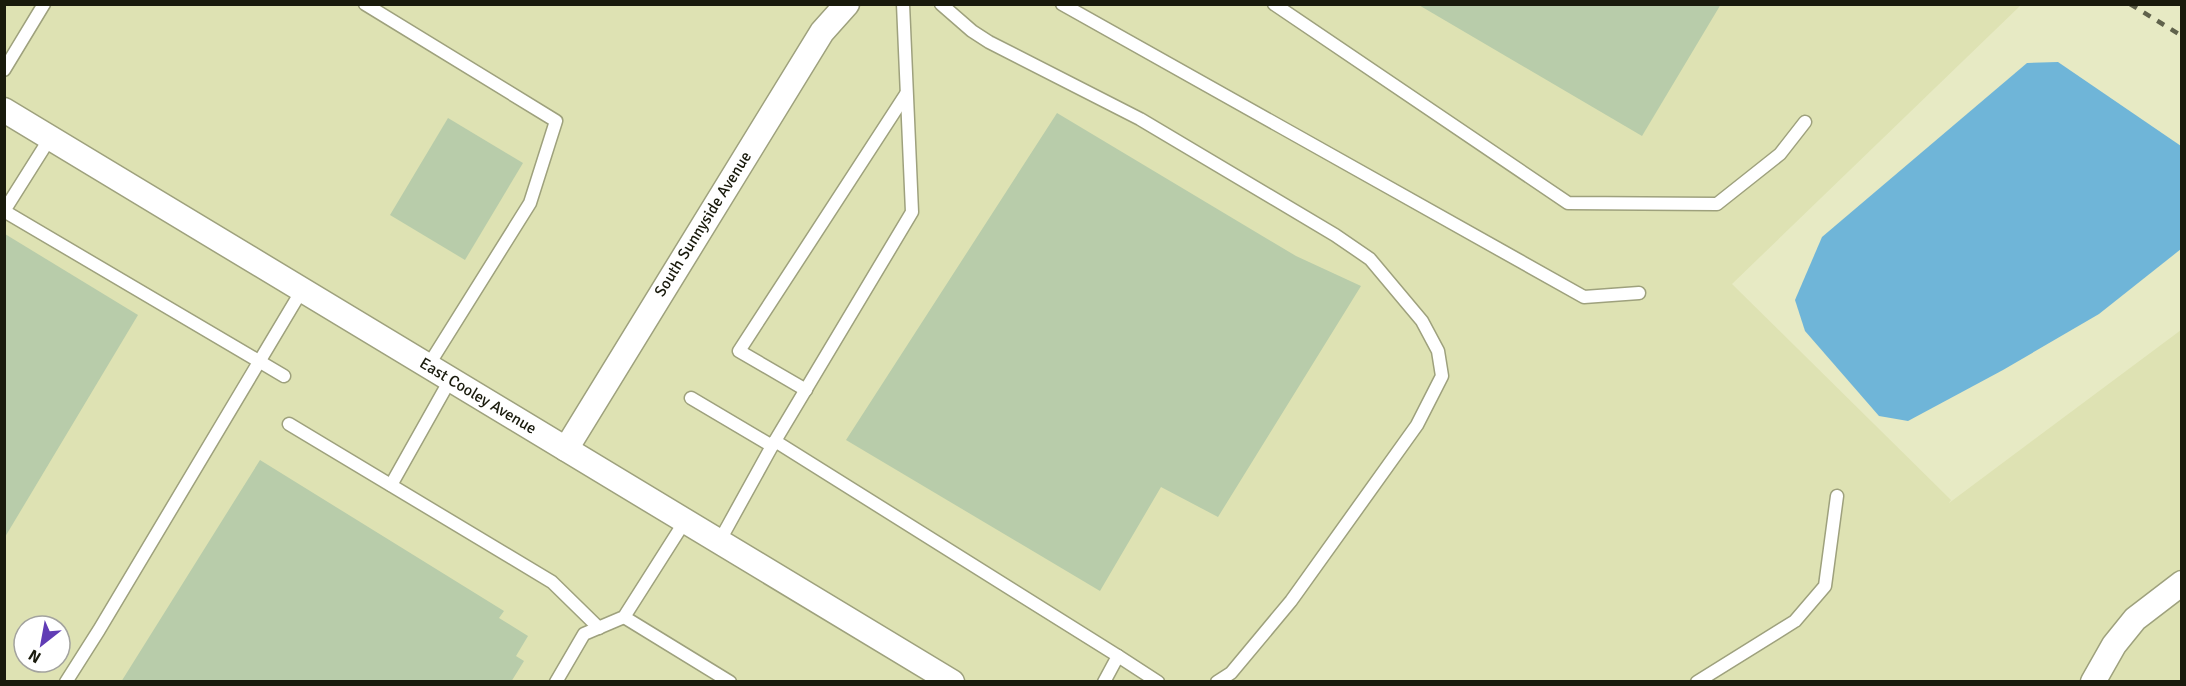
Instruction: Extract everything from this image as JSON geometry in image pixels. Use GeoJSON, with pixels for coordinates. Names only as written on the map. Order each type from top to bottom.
{"type":"FeatureCollection","features":[{"type":"Feature","properties":{"kind":"street","name":"South Sunnyside Avenue"},"geometry":{"type":"LineString","coordinates":[[566,449],[822,32],[847,4]]}},
{"type":"Feature","properties":{"kind":"street","name":"East Cooley Avenue"},"geometry":{"type":"LineString","coordinates":[[4,110],[952,681]]}},
{"type":"Feature","properties":{"kind":"street"},"geometry":{"type":"LineString","coordinates":[[2093,681],[2114,645],[2135,619],[2181,583]]}},
{"type":"Feature","properties":{"kind":"lane"},"geometry":{"type":"LineString","coordinates":[[4,70],[44,4]]}},
{"type":"Feature","properties":{"kind":"lane"},"geometry":{"type":"LineString","coordinates":[[365,4],[556,121],[530,203],[428,366]]}},
{"type":"Feature","properties":{"kind":"lane"},"geometry":{"type":"LineString","coordinates":[[719,542],[773,444],[912,212],[903,4]]}},
{"type":"Feature","properties":{"kind":"lane"},"geometry":{"type":"LineString","coordinates":[[941,4],[972,31],[989,42],[1140,119],[1335,235],[1370,259],[1422,321],[1438,351],[1442,376],[1417,426],[1291,601],[1232,673],[1217,681]]}},
{"type":"Feature","properties":{"kind":"lane"},"geometry":{"type":"LineString","coordinates":[[1062,4],[1584,297],[1639,293]]}},
{"type":"Feature","properties":{"kind":"lane"},"geometry":{"type":"LineString","coordinates":[[1274,4],[1568,203],[1717,204],[1780,154],[1806,122]]}},
{"type":"Feature","properties":{"kind":"lane"},"geometry":{"type":"LineString","coordinates":[[806,390],[740,351],[906,94]]}},
{"type":"Feature","properties":{"kind":"lane"},"geometry":{"type":"LineString","coordinates":[[50,138],[4,211],[284,376]]}},
{"type":"Feature","properties":{"kind":"lane"},"geometry":{"type":"LineString","coordinates":[[66,681],[99,630],[302,290]]}},
{"type":"Feature","properties":{"kind":"lane"},"geometry":{"type":"LineString","coordinates":[[391,485],[450,380]]}},
{"type":"Feature","properties":{"kind":"lane"},"geometry":{"type":"LineString","coordinates":[[691,398],[773,444],[1158,681]]}},
{"type":"Feature","properties":{"kind":"lane"},"geometry":{"type":"LineString","coordinates":[[290,424],[552,582],[599,628]]}},
{"type":"Feature","properties":{"kind":"lane"},"geometry":{"type":"LineString","coordinates":[[1697,681],[1795,621],[1825,586],[1837,496]]}},
{"type":"Feature","properties":{"kind":"lane"},"geometry":{"type":"LineString","coordinates":[[556,681],[584,634],[624,617],[686,521]]}},
{"type":"Feature","properties":{"kind":"lane"},"geometry":{"type":"LineString","coordinates":[[624,617],[730,681]]}},
{"type":"Feature","properties":{"kind":"lane"},"geometry":{"type":"LineString","coordinates":[[1104,681],[1118,656]]}},
{"type":"Feature","properties":{"kind":"shaded area"},"geometry":{"type":"Polygon","coordinates":[[[4,5],[2021,5],[1732,284],[1951,500],[1949,503],[2181,330],[2181,681],[5,681],[4,5]]]}},
{"type":"Feature","properties":{"kind":"water"},"geometry":{"type":"Polygon","coordinates":[[[2058,62],[2181,146],[2181,249],[2099,314],[2003,370],[1908,421],[1879,416],[1805,331],[1795,300],[1822,237],[2027,63],[2058,62]]]}},
{"type":"Feature","properties":{"kind":"building"},"geometry":{"type":"Polygon","coordinates":[[[1417,4],[1721,4],[1642,136],[1417,4]]]}},
{"type":"Feature","properties":{"kind":"building"},"geometry":{"type":"Polygon","coordinates":[[[1057,113],[1296,256],[1361,286],[1218,517],[1161,487],[1100,591],[846,440],[1057,113]]]}},
{"type":"Feature","properties":{"kind":"building"},"geometry":{"type":"Polygon","coordinates":[[[448,118],[523,163],[465,260],[390,215],[448,118]]]}},
{"type":"Feature","properties":{"kind":"building"},"geometry":{"type":"Polygon","coordinates":[[[5,234],[138,315],[5,537],[5,234]]]}},
{"type":"Feature","properties":{"kind":"building"},"geometry":{"type":"Polygon","coordinates":[[[260,460],[504,611],[499,618],[528,636],[516,656],[524,661],[511,682],[121,682],[260,460]]]}},
{"type":"Feature","properties":{"kind":"railway"},"geometry":{"type":"LineString","coordinates":[[2130,4],[2182,36]]}}]}
